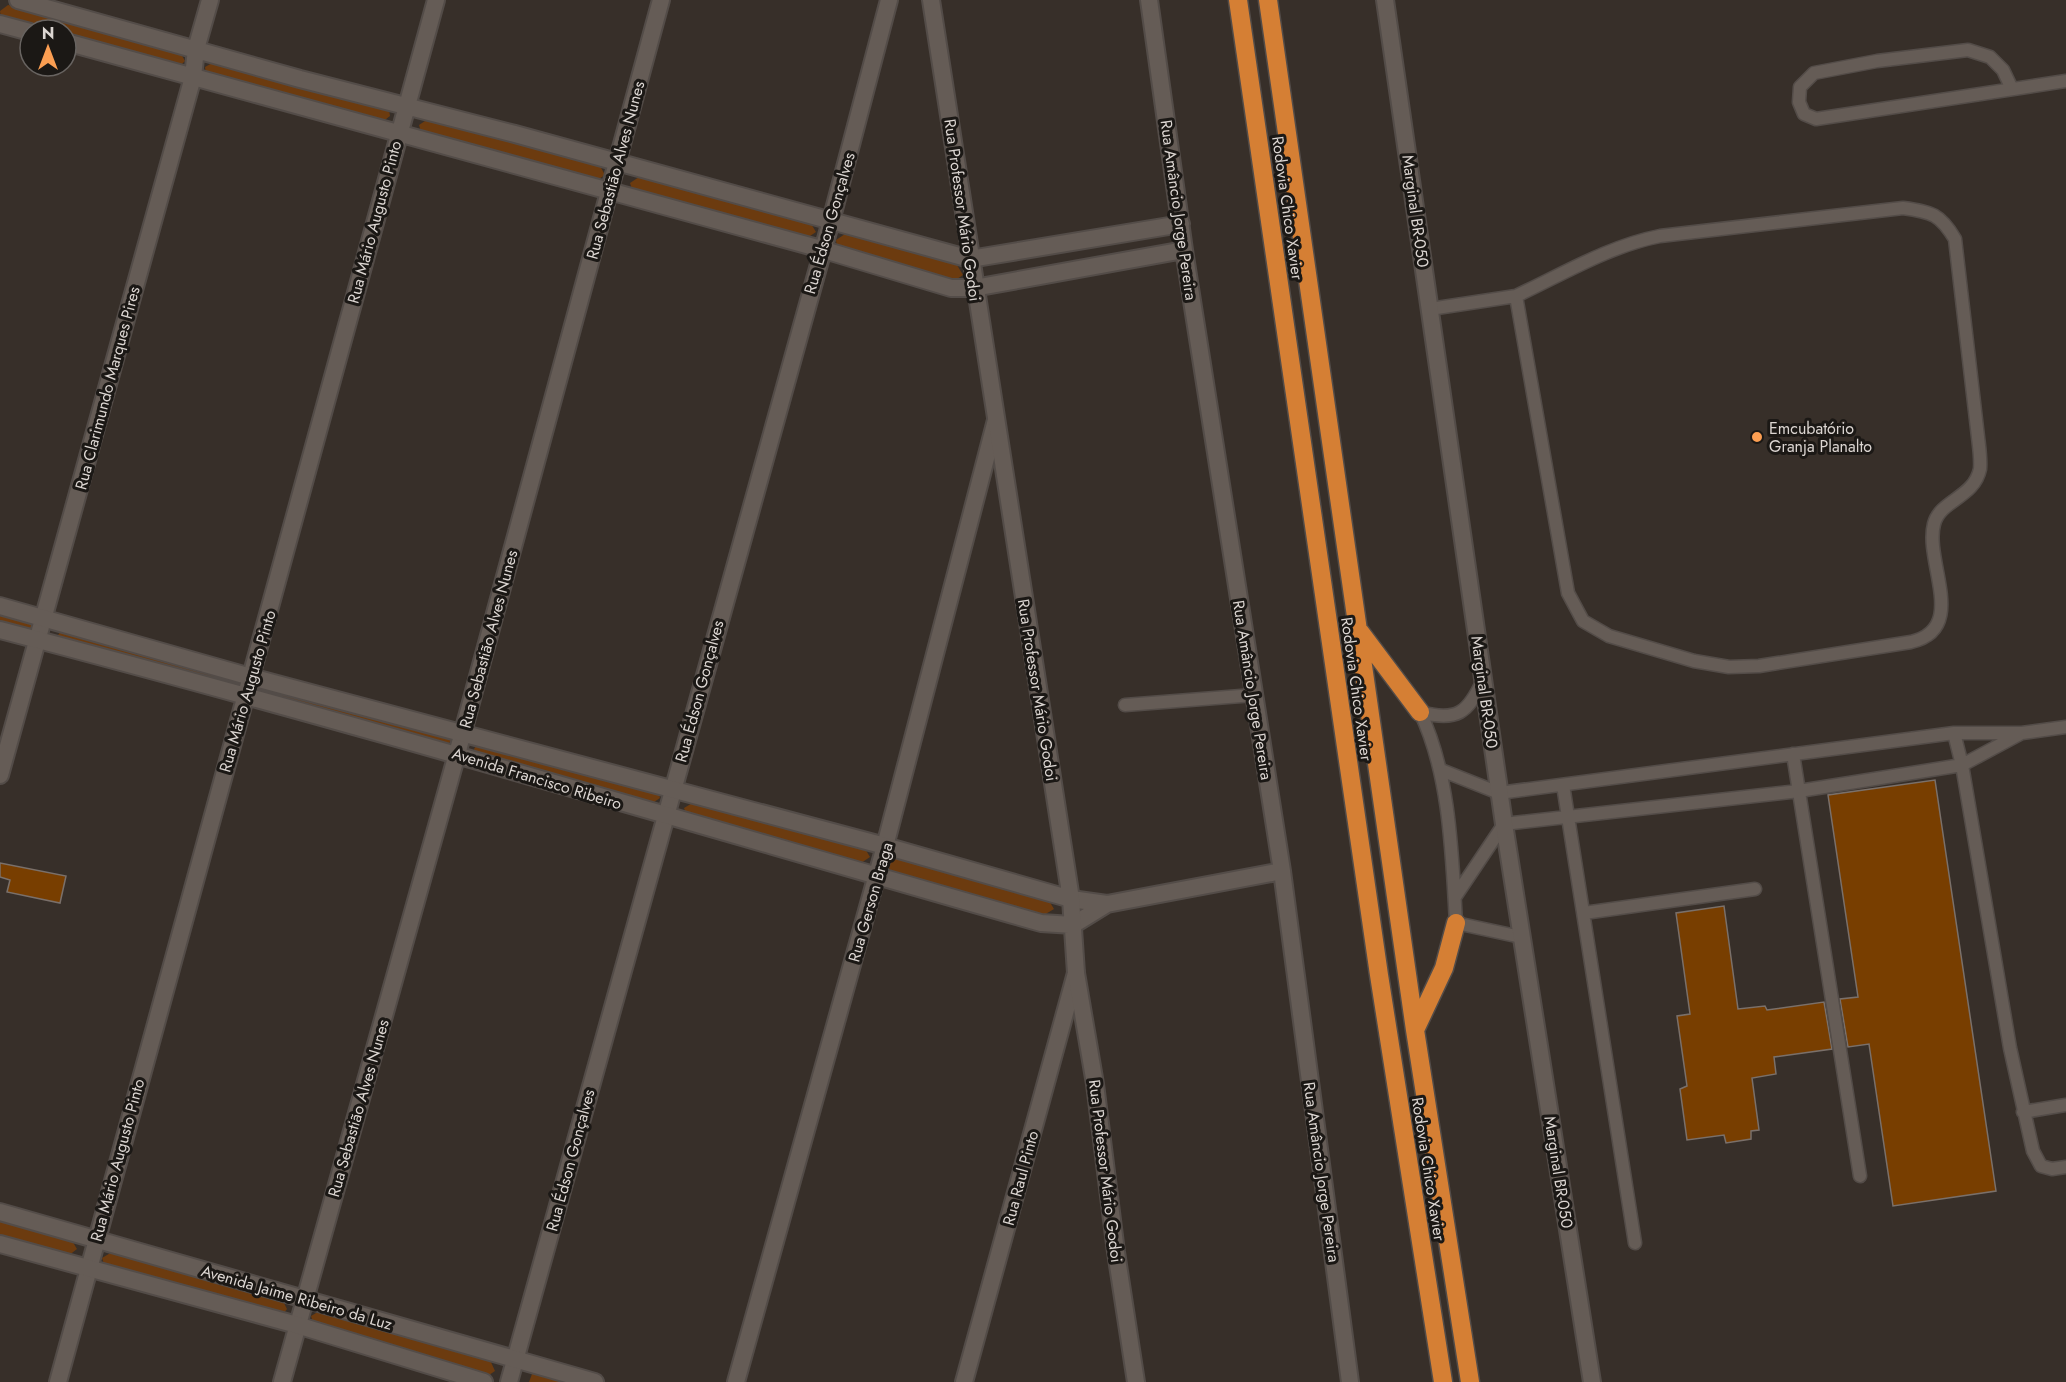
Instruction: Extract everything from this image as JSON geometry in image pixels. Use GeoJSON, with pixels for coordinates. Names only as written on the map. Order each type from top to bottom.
{"type":"FeatureCollection","features":[{"type":"Feature","properties":{"kind":"highway","name":"Rodovia Chico Xavier"},"geometry":{"type":"LineString","coordinates":[[1238,0],[1379,975],[1443,1382]]}},
{"type":"Feature","properties":{"kind":"highway","name":"Rodovia Chico Xavier"},"geometry":{"type":"LineString","coordinates":[[1268,0],[1415,1030],[1470,1382]]}},
{"type":"Feature","properties":{"kind":"highway"},"geometry":{"type":"LineString","coordinates":[[1359,630],[1420,712]]}},
{"type":"Feature","properties":{"kind":"highway"},"geometry":{"type":"LineString","coordinates":[[1415,1030],[1444,968],[1456,923]]}},
{"type":"Feature","properties":{"kind":"street"},"geometry":{"type":"LineString","coordinates":[[18,0],[970,259],[1180,224]]}},
{"type":"Feature","properties":{"kind":"street","name":"Rua Clarimundo Marques Pires"},"geometry":{"type":"LineString","coordinates":[[0,775],[193,77],[196,50],[210,0]]}},
{"type":"Feature","properties":{"kind":"street","name":"Rua Mário Augusto Pinto"},"geometry":{"type":"LineString","coordinates":[[58,1382],[436,0]]}},
{"type":"Feature","properties":{"kind":"street","name":"Rua Sebastião Alves Nunes"},"geometry":{"type":"LineString","coordinates":[[282,1382],[457,753],[662,0]]}},
{"type":"Feature","properties":{"kind":"street","name":"Rua Édson Gonçalves"},"geometry":{"type":"LineString","coordinates":[[509,1382],[821,249],[831,221],[889,0]]}},
{"type":"Feature","properties":{"kind":"street","name":"Rua Professor Mário Godoi"},"geometry":{"type":"LineString","coordinates":[[931,0],[974,288],[1071,899],[1076,973],[1095,1084],[1116,1252],[1136,1382]]}},
{"type":"Feature","properties":{"kind":"street","name":"Rua Amâncio Jorge Pereira"},"geometry":{"type":"LineString","coordinates":[[1149,0],[1180,224],[1282,871],[1350,1382]]}},
{"type":"Feature","properties":{"kind":"street","name":"Marginal BR-050"},"geometry":{"type":"LineString","coordinates":[[1385,0],[1499,793],[1592,1382]]}},
{"type":"Feature","properties":{"kind":"street"},"geometry":{"type":"LineString","coordinates":[[0,24],[18,29]]}},
{"type":"Feature","properties":{"kind":"street"},"geometry":{"type":"LineString","coordinates":[[78,45],[821,249],[951,288],[974,288],[1184,250]]}},
{"type":"Feature","properties":{"kind":"street","name":"Rua Gerson Braga"},"geometry":{"type":"LineString","coordinates":[[736,1382],[877,876],[996,420]]}},
{"type":"Feature","properties":{"kind":"street","name":"Avenida Francisco Ribeiro"},"geometry":{"type":"LineString","coordinates":[[0,606],[251,676],[885,846],[1071,899]]}},
{"type":"Feature","properties":{"kind":"street","name":"Avenida Francisco Ribeiro"},"geometry":{"type":"LineString","coordinates":[[0,630],[457,753],[664,816],[1041,923],[1072,925]]}},
{"type":"Feature","properties":{"kind":"street"},"geometry":{"type":"LineString","coordinates":[[1071,899],[1107,904],[1282,871]]}},
{"type":"Feature","properties":{"kind":"street"},"geometry":{"type":"LineString","coordinates":[[1072,925],[1107,904]]}},
{"type":"Feature","properties":{"kind":"street","name":"Rua Raul Pinto"},"geometry":{"type":"LineString","coordinates":[[964,1382],[1076,973]]}},
{"type":"Feature","properties":{"kind":"street","name":"Avenida Jaime Ribeiro da Luz"},"geometry":{"type":"LineString","coordinates":[[0,1212],[595,1382]]}},
{"type":"Feature","properties":{"kind":"street","name":"Avenida Jaime Ribeiro da Luz"},"geometry":{"type":"LineString","coordinates":[[0,1244],[297,1325],[484,1382]]}},
{"type":"Feature","properties":{"kind":"lane"},"geometry":{"type":"LineString","coordinates":[[2012,89],[2003,70],[1990,57],[1968,50],[1877,61],[1814,73],[1800,87],[1799,102],[1804,114],[1816,119],[2066,81]]}},
{"type":"Feature","properties":{"kind":"lane"},"geometry":{"type":"LineString","coordinates":[[1430,309],[1516,296],[1612,250],[1635,241],[1660,236],[1903,208],[1927,211],[1944,220],[1955,239],[1980,470],[1968,493],[1941,510],[1934,524],[1932,544],[1942,604],[1939,621],[1932,632],[1923,639],[1911,642],[1759,666],[1730,667],[1694,661],[1609,636],[1583,621],[1568,593],[1516,296]]}},
{"type":"Feature","properties":{"kind":"lane"},"geometry":{"type":"LineString","coordinates":[[1420,712],[1438,717],[1463,712],[1483,680]]}},
{"type":"Feature","properties":{"kind":"lane"},"geometry":{"type":"LineString","coordinates":[[1125,705],[1254,695]]}},
{"type":"Feature","properties":{"kind":"lane"},"geometry":{"type":"LineString","coordinates":[[1420,712],[1433,741],[1441,770],[1456,923],[1521,937]]}},
{"type":"Feature","properties":{"kind":"lane"},"geometry":{"type":"LineString","coordinates":[[1441,770],[1499,793],[1954,733],[2022,733],[2066,727]]}},
{"type":"Feature","properties":{"kind":"lane"},"geometry":{"type":"LineString","coordinates":[[1954,733],[1962,765],[2023,1112],[2037,1162],[2052,1169],[2066,1167]]}},
{"type":"Feature","properties":{"kind":"lane"},"geometry":{"type":"LineString","coordinates":[[1455,897],[1504,824],[1568,815],[1799,791],[1962,765],[2022,733]]}},
{"type":"Feature","properties":{"kind":"lane"},"geometry":{"type":"LineString","coordinates":[[1793,754],[1860,1176]]}},
{"type":"Feature","properties":{"kind":"lane"},"geometry":{"type":"LineString","coordinates":[[1563,785],[1635,1243]]}},
{"type":"Feature","properties":{"kind":"lane"},"geometry":{"type":"LineString","coordinates":[[1584,913],[1755,888]]}},
{"type":"Feature","properties":{"kind":"lane"},"geometry":{"type":"LineString","coordinates":[[2023,1112],[2066,1105]]}},
{"type":"Feature","properties":{"kind":"shaded area"},"geometry":{"type":"Polygon","coordinates":[[[8,5],[57,18],[18,18],[18,24],[1,18],[0,11],[8,5]]]}},
{"type":"Feature","properties":{"kind":"shaded area"},"geometry":{"type":"Polygon","coordinates":[[[78,23],[179,50],[185,61],[181,65],[78,41],[78,23]]]}},
{"type":"Feature","properties":{"kind":"shaded area"},"geometry":{"type":"Polygon","coordinates":[[[214,62],[389,110],[390,116],[381,123],[206,74],[205,67],[214,62]]]}},
{"type":"Feature","properties":{"kind":"shaded area"},"geometry":{"type":"Polygon","coordinates":[[[428,119],[599,164],[605,175],[596,181],[421,132],[419,125],[428,119]]]}},
{"type":"Feature","properties":{"kind":"shaded area"},"geometry":{"type":"Polygon","coordinates":[[[639,177],[810,222],[816,232],[807,238],[632,189],[630,183],[639,177]]]}},
{"type":"Feature","properties":{"kind":"shaded area"},"geometry":{"type":"Polygon","coordinates":[[[845,234],[957,265],[963,275],[954,281],[837,247],[836,240],[845,234]]]}},
{"type":"Feature","properties":{"kind":"shaded area"},"geometry":{"type":"Polygon","coordinates":[[[0,610],[32,621],[33,628],[30,632],[0,627],[0,610]]]}},
{"type":"Feature","properties":{"kind":"shaded area"},"geometry":{"type":"Polygon","coordinates":[[[62,630],[242,679],[240,690],[60,641],[58,635],[62,630]]]}},
{"type":"Feature","properties":{"kind":"shaded area"},"geometry":{"type":"Polygon","coordinates":[[[269,688],[450,735],[451,741],[447,745],[265,693],[269,688]]]}},
{"type":"Feature","properties":{"kind":"shaded area"},"geometry":{"type":"Polygon","coordinates":[[[478,743],[658,791],[660,798],[651,804],[476,754],[474,749],[478,743]]]}},
{"type":"Feature","properties":{"kind":"shaded area"},"geometry":{"type":"Polygon","coordinates":[[[694,802],[864,847],[870,857],[861,863],[686,814],[684,808],[694,802]]]}},
{"type":"Feature","properties":{"kind":"shaded area"},"geometry":{"type":"Polygon","coordinates":[[[897,857],[1048,899],[1054,909],[1044,915],[893,874],[887,865],[897,857]]]}},
{"type":"Feature","properties":{"kind":"shaded area"},"geometry":{"type":"Polygon","coordinates":[[[0,1220],[71,1239],[77,1249],[68,1256],[0,1237],[0,1220]]]}},
{"type":"Feature","properties":{"kind":"shaded area"},"geometry":{"type":"Polygon","coordinates":[[[112,1252],[282,1299],[287,1309],[284,1313],[104,1264],[102,1258],[112,1252]]]}},
{"type":"Feature","properties":{"kind":"shaded area"},"geometry":{"type":"Polygon","coordinates":[[[321,1310],[490,1360],[495,1371],[486,1377],[313,1323],[311,1316],[321,1310]]]}},
{"type":"Feature","properties":{"kind":"shaded area"},"geometry":{"type":"Polygon","coordinates":[[[537,1373],[571,1382],[529,1382],[532,1374],[537,1373]]]}},
{"type":"Feature","properties":{"kind":"building"},"geometry":{"type":"Polygon","coordinates":[[[1935,780],[1996,1191],[1893,1206],[1869,1044],[1848,1047],[1840,999],[1858,997],[1828,795],[1935,780]]]}},
{"type":"Feature","properties":{"kind":"building"},"geometry":{"type":"Polygon","coordinates":[[[0,863],[66,876],[60,903],[7,892],[10,880],[0,877],[0,863]]]}},
{"type":"Feature","properties":{"kind":"building"},"geometry":{"type":"Polygon","coordinates":[[[1724,906],[1738,1009],[1765,1006],[1767,1010],[1824,1002],[1832,1049],[1774,1057],[1776,1074],[1752,1078],[1759,1130],[1751,1131],[1751,1139],[1726,1143],[1724,1135],[1687,1140],[1680,1089],[1687,1086],[1677,1016],[1690,1014],[1676,913],[1724,906]]]}},
{"type":"Feature","properties":{"kind":"place","name":"Emcubatório Granja Planalto"},"geometry":{"type":"Point","coordinates":[1757,437]}}]}
